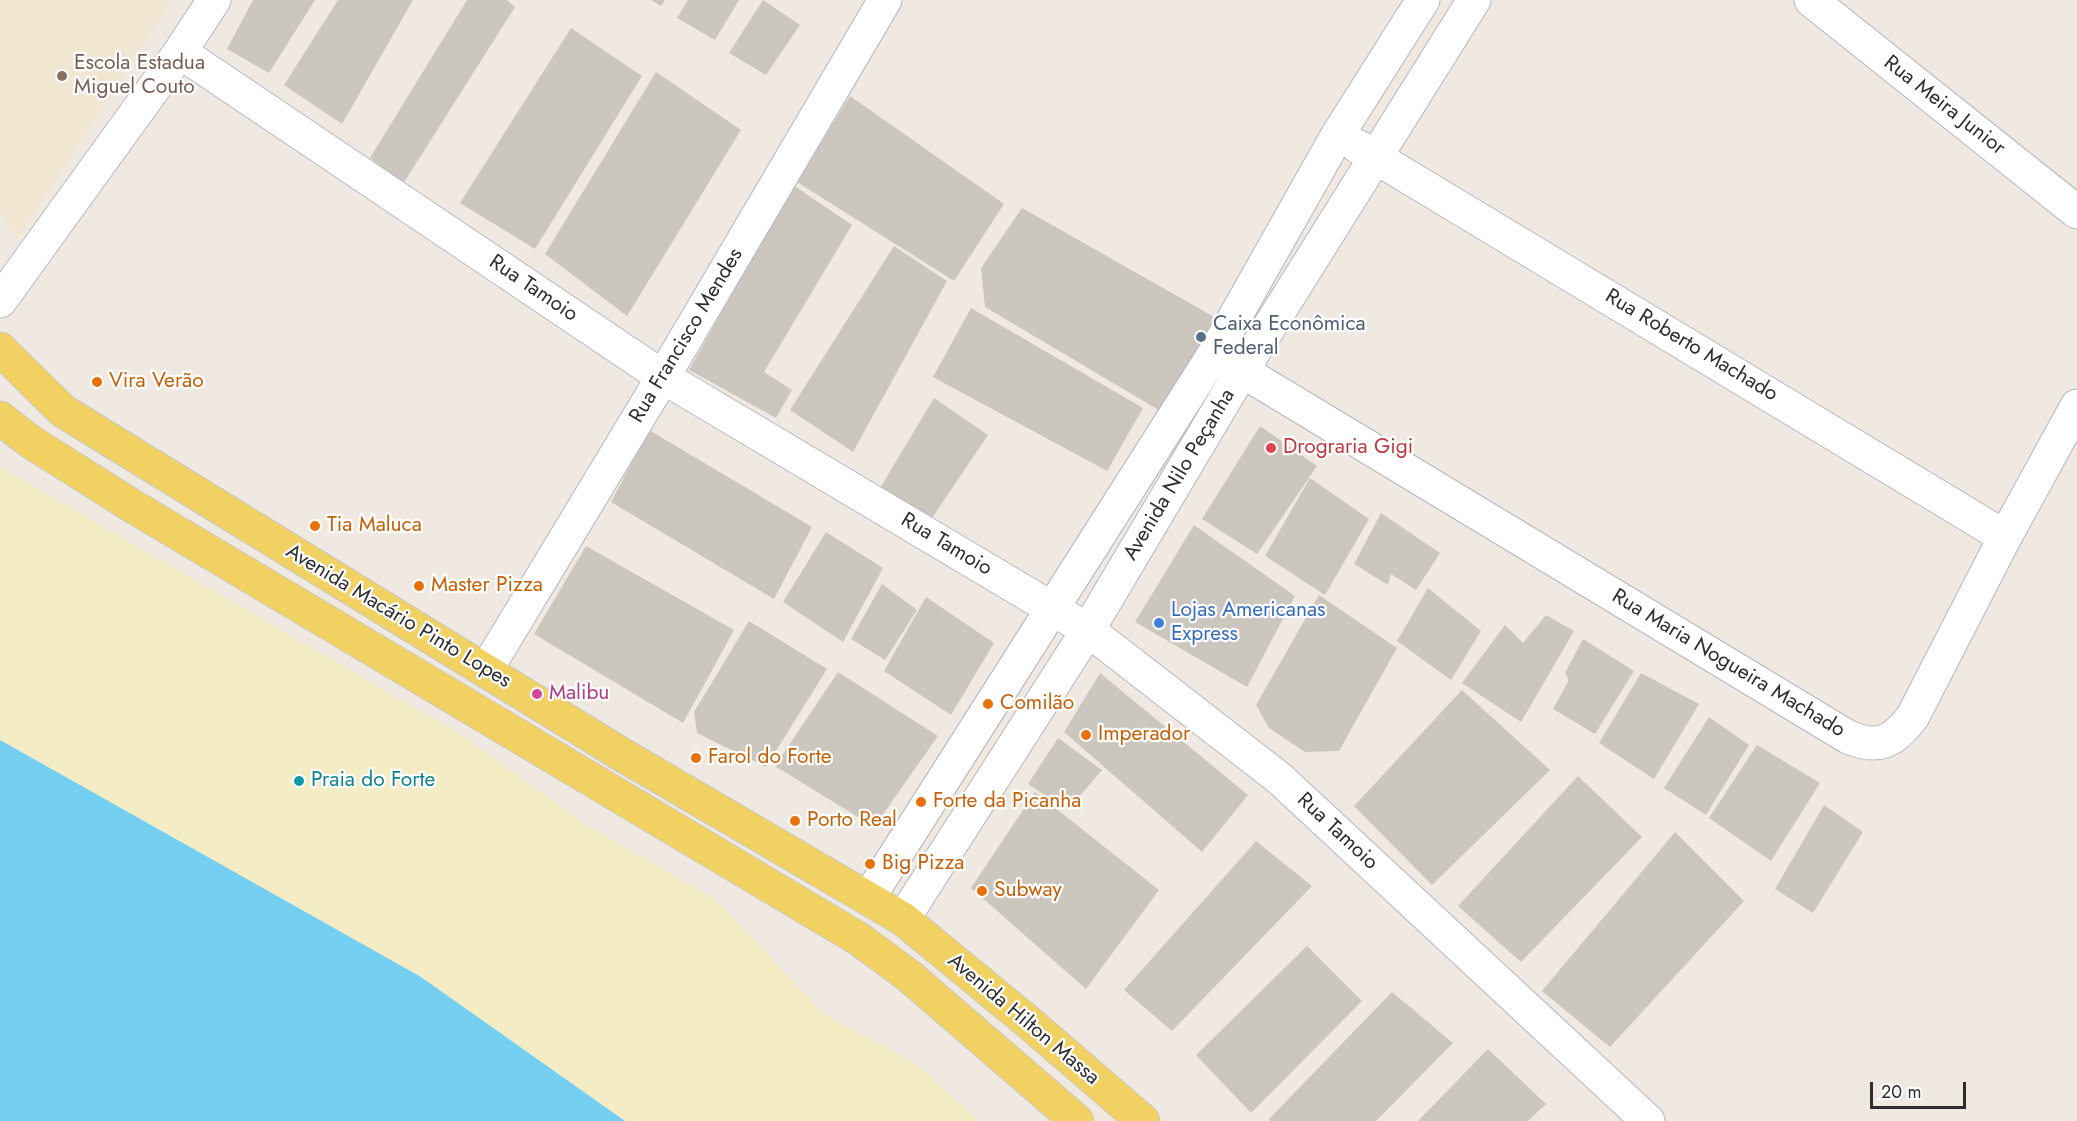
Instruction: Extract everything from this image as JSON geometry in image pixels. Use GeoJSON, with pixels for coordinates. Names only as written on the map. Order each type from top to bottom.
{"type":"FeatureCollection","features":[{"type":"Feature","properties":{"kind":"main road","name":"Avenida Macário Pinto Lopes"},"geometry":{"type":"LineString","coordinates":[[0,349],[63,411],[621,754],[869,897],[903,919]]}},
{"type":"Feature","properties":{"kind":"main road","name":"Avenida Macário Pinto Lopes"},"geometry":{"type":"LineString","coordinates":[[0,418],[31,442],[134,507],[860,939],[909,976]]}},
{"type":"Feature","properties":{"kind":"main road","name":"Avenida Hilton Massa"},"geometry":{"type":"LineString","coordinates":[[903,919],[1027,1020],[1143,1121]]}},
{"type":"Feature","properties":{"kind":"main road","name":"Avenida Hilton Massa"},"geometry":{"type":"LineString","coordinates":[[909,976],[1077,1121]]}},
{"type":"Feature","properties":{"kind":"street"},"geometry":{"type":"LineString","coordinates":[[0,301],[180,52],[214,0]]}},
{"type":"Feature","properties":{"kind":"street","name":"Rua Francisco Mendes"},"geometry":{"type":"LineString","coordinates":[[486,670],[663,377],[885,0]]}},
{"type":"Feature","properties":{"kind":"street","name":"Avenida Nilo Peçanha"},"geometry":{"type":"LineString","coordinates":[[869,897],[1214,354],[1337,136],[1423,0]]}},
{"type":"Feature","properties":{"kind":"street","name":"Avenida Nilo Peçanha"},"geometry":{"type":"LineString","coordinates":[[903,919],[1088,630],[1243,369],[1474,0]]}},
{"type":"Feature","properties":{"kind":"street","name":"Rua Meira Junior"},"geometry":{"type":"LineString","coordinates":[[1811,0],[2077,212]]}},
{"type":"Feature","properties":{"kind":"street","name":"Rua Tamoio"},"geometry":{"type":"LineString","coordinates":[[180,52],[663,377],[1088,630],[1279,777],[1648,1121]]}},
{"type":"Feature","properties":{"kind":"street","name":"Rua Roberto Machado"},"geometry":{"type":"LineString","coordinates":[[1337,136],[1376,155],[2005,537]]}},
{"type":"Feature","properties":{"kind":"street","name":"Rua Maria Nogueira Machado"},"geometry":{"type":"LineString","coordinates":[[1214,354],[1243,369],[1863,744],[1880,743],[1899,735],[1913,716],[2005,537],[2077,406]]}},
{"type":"Feature","properties":{"kind":"shaded area","name":"Escola Estadua Miguel Couto"},"geometry":{"type":"Polygon","coordinates":[[[0,0],[172,0],[17,240],[0,211],[0,0]]]}},
{"type":"Feature","properties":{"kind":"sand","name":"Praia do Forte"},"geometry":{"type":"Polygon","coordinates":[[[0,467],[465,737],[581,822],[715,899],[824,1014],[913,1062],[980,1121],[625,1121],[421,977],[0,740],[0,467]]]}},
{"type":"Feature","properties":{"kind":"water"},"geometry":{"type":"Polygon","coordinates":[[[0,740],[421,977],[625,1121],[0,1121],[0,740]]]}},
{"type":"Feature","properties":{"kind":"building"},"geometry":{"type":"Polygon","coordinates":[[[253,0],[315,0],[269,73],[227,49],[253,0]]]}},
{"type":"Feature","properties":{"kind":"building"},"geometry":{"type":"Polygon","coordinates":[[[338,0],[413,0],[342,124],[284,85],[338,0]]]}},
{"type":"Feature","properties":{"kind":"building"},"geometry":{"type":"Polygon","coordinates":[[[467,0],[507,0],[515,7],[403,184],[370,158],[467,0]]]}},
{"type":"Feature","properties":{"kind":"building"},"geometry":{"type":"Polygon","coordinates":[[[651,0],[665,0],[661,6],[651,0]]]}},
{"type":"Feature","properties":{"kind":"building"},"geometry":{"type":"Polygon","coordinates":[[[688,0],[739,0],[715,40],[677,18],[688,0]]]}},
{"type":"Feature","properties":{"kind":"building"},"geometry":{"type":"Polygon","coordinates":[[[763,0],[800,25],[766,75],[729,53],[763,0]]]}},
{"type":"Feature","properties":{"kind":"building"},"geometry":{"type":"Polygon","coordinates":[[[571,28],[642,76],[535,249],[460,203],[571,28]]]}},
{"type":"Feature","properties":{"kind":"building"},"geometry":{"type":"Polygon","coordinates":[[[656,72],[741,130],[627,316],[545,254],[656,72]]]}},
{"type":"Feature","properties":{"kind":"building"},"geometry":{"type":"Polygon","coordinates":[[[850,96],[1004,204],[954,281],[797,182],[850,96]]]}},
{"type":"Feature","properties":{"kind":"building"},"geometry":{"type":"Polygon","coordinates":[[[793,185],[852,225],[764,372],[792,390],[776,418],[689,370],[793,185]]]}},
{"type":"Feature","properties":{"kind":"building"},"geometry":{"type":"Polygon","coordinates":[[[1022,208],[1216,318],[1162,412],[985,307],[981,268],[1022,208]]]}},
{"type":"Feature","properties":{"kind":"building"},"geometry":{"type":"Polygon","coordinates":[[[894,246],[947,281],[853,452],[790,410],[894,246]]]}},
{"type":"Feature","properties":{"kind":"building"},"geometry":{"type":"Polygon","coordinates":[[[971,308],[1143,408],[1107,471],[933,377],[971,308]]]}},
{"type":"Feature","properties":{"kind":"building"},"geometry":{"type":"Polygon","coordinates":[[[934,398],[988,435],[928,524],[877,493],[934,398]]]}},
{"type":"Feature","properties":{"kind":"building"},"geometry":{"type":"Polygon","coordinates":[[[1260,426],[1317,466],[1257,554],[1202,519],[1260,426]]]}},
{"type":"Feature","properties":{"kind":"building"},"geometry":{"type":"Polygon","coordinates":[[[649,430],[812,527],[774,599],[611,502],[649,430]]]}},
{"type":"Feature","properties":{"kind":"building"},"geometry":{"type":"Polygon","coordinates":[[[1310,478],[1369,519],[1325,595],[1265,556],[1310,478]]]}},
{"type":"Feature","properties":{"kind":"building"},"geometry":{"type":"Polygon","coordinates":[[[1381,513],[1440,553],[1416,590],[1391,574],[1388,585],[1354,564],[1381,513]]]}},
{"type":"Feature","properties":{"kind":"building"},"geometry":{"type":"Polygon","coordinates":[[[1194,525],[1295,596],[1247,687],[1135,622],[1194,525]]]}},
{"type":"Feature","properties":{"kind":"building"},"geometry":{"type":"Polygon","coordinates":[[[826,532],[883,568],[843,642],[783,602],[826,532]]]}},
{"type":"Feature","properties":{"kind":"building"},"geometry":{"type":"Polygon","coordinates":[[[586,546],[734,630],[683,723],[534,634],[586,546]]]}},
{"type":"Feature","properties":{"kind":"building"},"geometry":{"type":"Polygon","coordinates":[[[882,584],[917,610],[885,660],[851,639],[882,584]]]}},
{"type":"Feature","properties":{"kind":"building"},"geometry":{"type":"Polygon","coordinates":[[[1428,588],[1481,631],[1451,680],[1397,641],[1428,588]]]}},
{"type":"Feature","properties":{"kind":"building"},"geometry":{"type":"Polygon","coordinates":[[[1319,595],[1397,648],[1339,751],[1305,752],[1269,728],[1256,705],[1319,595]]]}},
{"type":"Feature","properties":{"kind":"building"},"geometry":{"type":"Polygon","coordinates":[[[926,597],[994,643],[951,715],[884,671],[926,597]]]}},
{"type":"Feature","properties":{"kind":"building"},"geometry":{"type":"Polygon","coordinates":[[[1546,615],[1574,631],[1521,722],[1462,683],[1505,625],[1523,643],[1546,615]]]}},
{"type":"Feature","properties":{"kind":"building"},"geometry":{"type":"Polygon","coordinates":[[[749,621],[827,669],[766,767],[697,733],[694,712],[749,621]]]}},
{"type":"Feature","properties":{"kind":"building"},"geometry":{"type":"Polygon","coordinates":[[[1583,639],[1634,671],[1595,734],[1553,709],[1569,680],[1565,673],[1583,639]]]}},
{"type":"Feature","properties":{"kind":"building"},"geometry":{"type":"Polygon","coordinates":[[[838,672],[938,736],[874,827],[775,766],[838,672]]]}},
{"type":"Feature","properties":{"kind":"building"},"geometry":{"type":"Polygon","coordinates":[[[1100,673],[1248,795],[1202,852],[1064,732],[1100,673]]]}},
{"type":"Feature","properties":{"kind":"building"},"geometry":{"type":"Polygon","coordinates":[[[1641,673],[1699,704],[1654,779],[1599,743],[1641,673]]]}},
{"type":"Feature","properties":{"kind":"building"},"geometry":{"type":"Polygon","coordinates":[[[1462,690],[1550,770],[1432,885],[1354,806],[1462,690]]]}},
{"type":"Feature","properties":{"kind":"building"},"geometry":{"type":"Polygon","coordinates":[[[1709,717],[1749,745],[1706,815],[1664,788],[1709,717]]]}},
{"type":"Feature","properties":{"kind":"building"},"geometry":{"type":"Polygon","coordinates":[[[1058,738],[1102,770],[1068,810],[1028,784],[1058,738]]]}},
{"type":"Feature","properties":{"kind":"building"},"geometry":{"type":"Polygon","coordinates":[[[1757,745],[1820,783],[1771,861],[1709,818],[1757,745]]]}},
{"type":"Feature","properties":{"kind":"building"},"geometry":{"type":"Polygon","coordinates":[[[1578,776],[1642,837],[1521,962],[1458,906],[1578,776]]]}},
{"type":"Feature","properties":{"kind":"building"},"geometry":{"type":"Polygon","coordinates":[[[1035,792],[1159,890],[1086,989],[971,888],[1035,792]]]}},
{"type":"Feature","properties":{"kind":"building"},"geometry":{"type":"Polygon","coordinates":[[[1824,805],[1863,832],[1813,913],[1775,889],[1824,805]]]}},
{"type":"Feature","properties":{"kind":"building"},"geometry":{"type":"Polygon","coordinates":[[[1675,832],[1744,901],[1610,1047],[1542,991],[1675,832]]]}},
{"type":"Feature","properties":{"kind":"building"},"geometry":{"type":"Polygon","coordinates":[[[1256,841],[1312,886],[1172,1031],[1124,990],[1256,841]]]}},
{"type":"Feature","properties":{"kind":"building"},"geometry":{"type":"Polygon","coordinates":[[[1307,946],[1362,1001],[1251,1113],[1196,1055],[1307,946]]]}},
{"type":"Feature","properties":{"kind":"building"},"geometry":{"type":"Polygon","coordinates":[[[1392,992],[1453,1043],[1376,1121],[1271,1121],[1269,1119],[1392,992]]]}},
{"type":"Feature","properties":{"kind":"building"},"geometry":{"type":"Polygon","coordinates":[[[1488,1049],[1546,1104],[1528,1121],[1418,1121],[1488,1049]]]}},
{"type":"Feature","properties":{"kind":"place","name":"Escola Estadua Miguel Couto"},"geometry":{"type":"Point","coordinates":[62,76]}},
{"type":"Feature","properties":{"kind":"place","name":"Caixa Econômica Federal"},"geometry":{"type":"Point","coordinates":[1201,337]}},
{"type":"Feature","properties":{"kind":"place","name":"Vira Verão"},"geometry":{"type":"Point","coordinates":[97,382]}},
{"type":"Feature","properties":{"kind":"place","name":"Drograria Gigi"},"geometry":{"type":"Point","coordinates":[1271,448]}},
{"type":"Feature","properties":{"kind":"place","name":"Tia Maluca"},"geometry":{"type":"Point","coordinates":[315,526]}},
{"type":"Feature","properties":{"kind":"place","name":"Master Pizza"},"geometry":{"type":"Point","coordinates":[419,586]}},
{"type":"Feature","properties":{"kind":"place","name":"Lojas Americanas Express"},"geometry":{"type":"Point","coordinates":[1159,623]}},
{"type":"Feature","properties":{"kind":"place","name":"Malibu"},"geometry":{"type":"Point","coordinates":[537,694]}},
{"type":"Feature","properties":{"kind":"place","name":"Comilão"},"geometry":{"type":"Point","coordinates":[988,704]}},
{"type":"Feature","properties":{"kind":"place","name":"Imperador"},"geometry":{"type":"Point","coordinates":[1086,735]}},
{"type":"Feature","properties":{"kind":"place","name":"Farol do Forte"},"geometry":{"type":"Point","coordinates":[696,758]}},
{"type":"Feature","properties":{"kind":"place","name":"Praia do Forte"},"geometry":{"type":"Point","coordinates":[299,781]}},
{"type":"Feature","properties":{"kind":"place","name":"Forte da Picanha"},"geometry":{"type":"Point","coordinates":[921,802]}},
{"type":"Feature","properties":{"kind":"place","name":"Porto Real"},"geometry":{"type":"Point","coordinates":[795,821]}},
{"type":"Feature","properties":{"kind":"place","name":"Big Pizza"},"geometry":{"type":"Point","coordinates":[870,864]}},
{"type":"Feature","properties":{"kind":"place","name":"Subway"},"geometry":{"type":"Point","coordinates":[982,891]}}]}
